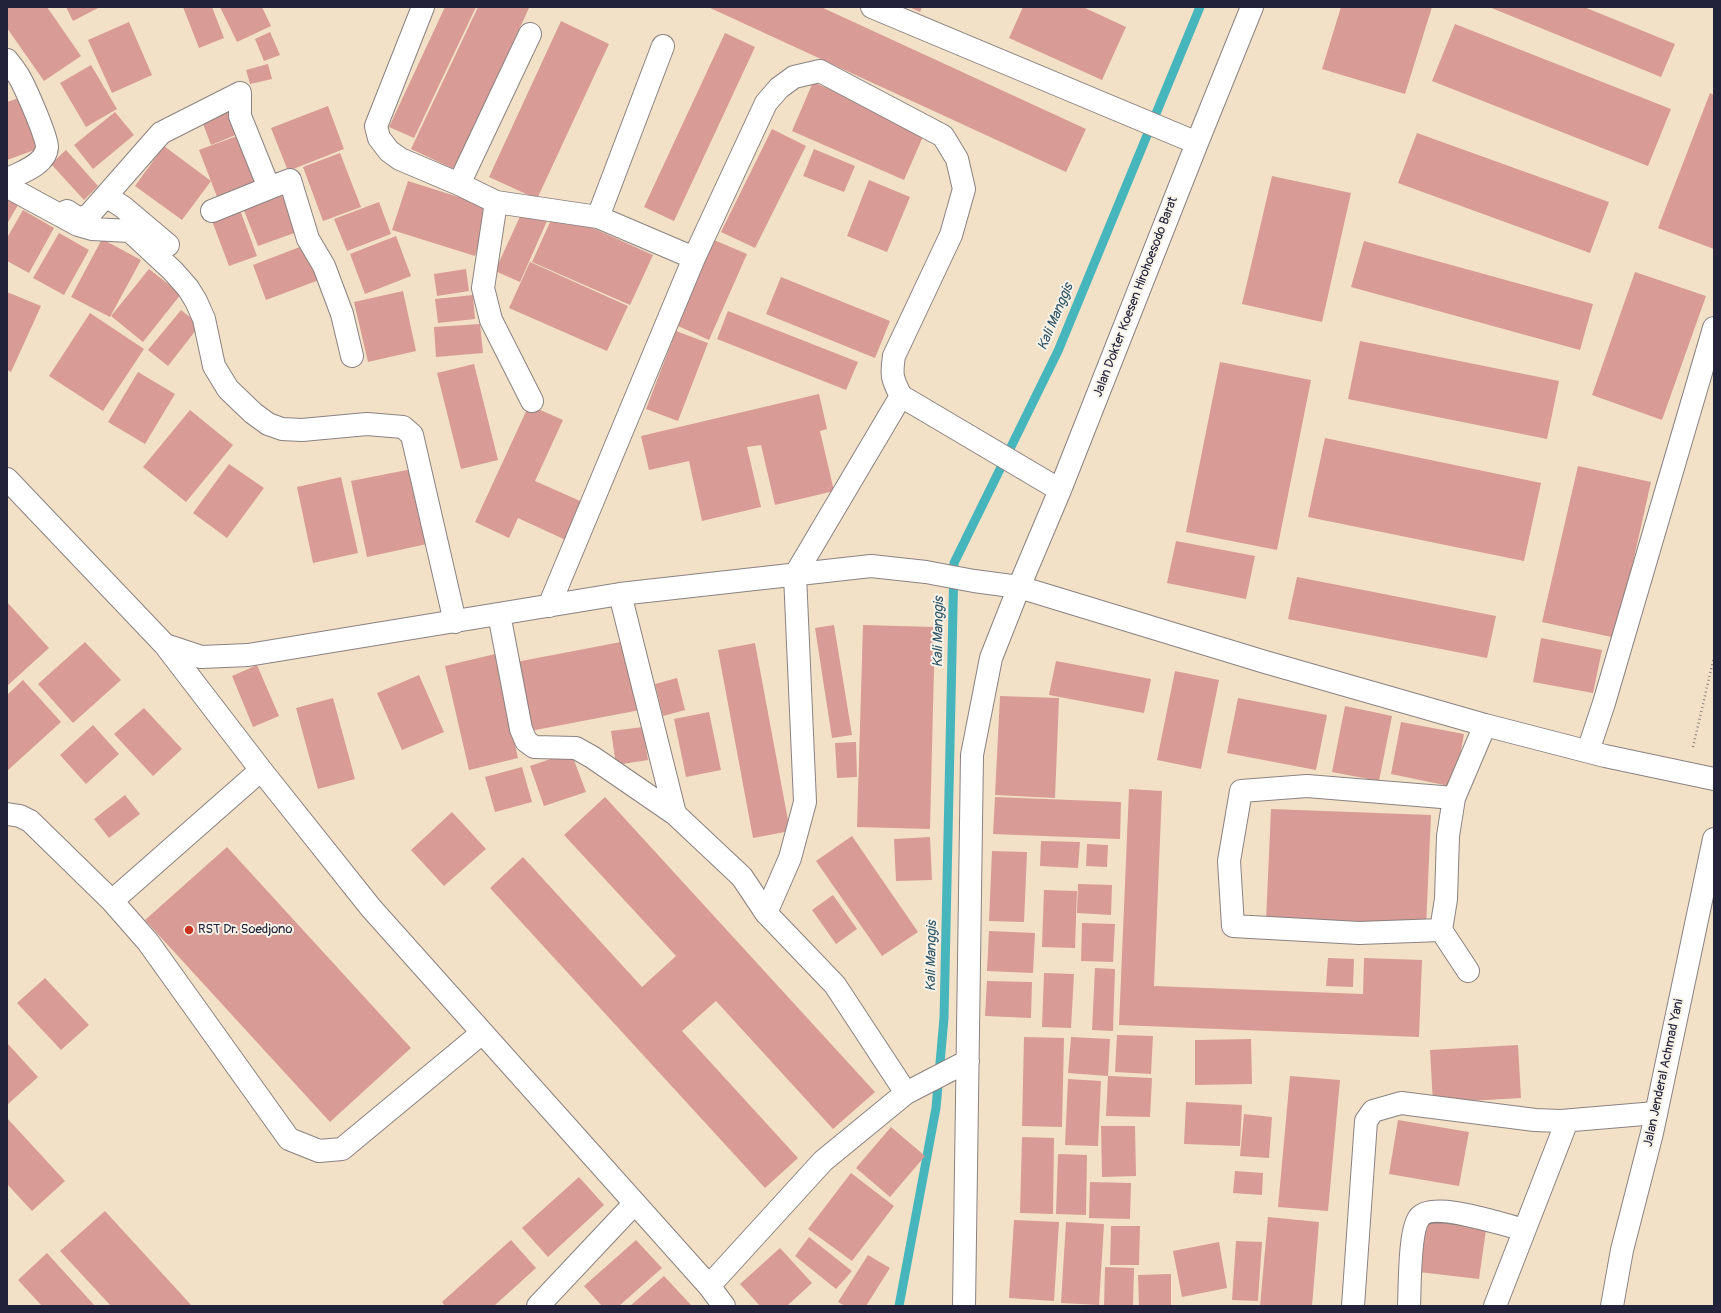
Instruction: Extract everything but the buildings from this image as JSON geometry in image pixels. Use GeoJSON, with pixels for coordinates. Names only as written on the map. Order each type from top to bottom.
{"type":"FeatureCollection","features":[{"type":"Feature","properties":{"kind":"street"},"geometry":{"type":"LineString","coordinates":[[423,7],[376,126],[379,138],[389,151],[400,159],[459,184],[496,202],[598,217],[694,258]]}},
{"type":"Feature","properties":{"kind":"street"},"geometry":{"type":"LineString","coordinates":[[872,7],[1197,143]]}},
{"type":"Feature","properties":{"kind":"street","name":"Jalan Dokter Koesen Hirohoesodo Barat"},"geometry":{"type":"LineString","coordinates":[[964,1306],[962,1064],[972,755],[991,658],[1060,490],[1252,7]]}},
{"type":"Feature","properties":{"kind":"street"},"geometry":{"type":"LineString","coordinates":[[459,184],[530,34]]}},
{"type":"Feature","properties":{"kind":"street"},"geometry":{"type":"LineString","coordinates":[[598,217],[663,46]]}},
{"type":"Feature","properties":{"kind":"street"},"geometry":{"type":"LineString","coordinates":[[7,60],[19,76],[44,136],[47,147],[39,162],[26,171],[8,179]]}},
{"type":"Feature","properties":{"kind":"street"},"geometry":{"type":"LineString","coordinates":[[549,606],[694,258],[766,103],[779,88],[794,77],[820,71],[944,136],[957,159],[964,189],[951,235],[894,356],[891,372],[901,396],[1060,490]]}},
{"type":"Feature","properties":{"kind":"street"},"geometry":{"type":"LineString","coordinates":[[8,179],[79,219],[94,211],[161,133],[240,93],[240,116],[269,188]]}},
{"type":"Feature","properties":{"kind":"street"},"geometry":{"type":"LineString","coordinates":[[8,179],[8,187],[78,225],[92,229],[130,231],[174,271],[196,301],[204,319],[214,366],[228,389],[253,413],[268,424],[282,429],[302,430],[367,424],[403,427],[412,435],[455,622]]}},
{"type":"Feature","properties":{"kind":"street"},"geometry":{"type":"LineString","coordinates":[[212,211],[290,180],[308,239],[324,266],[342,314],[352,356]]}},
{"type":"Feature","properties":{"kind":"street"},"geometry":{"type":"LineString","coordinates":[[106,196],[123,207],[168,245]]}},
{"type":"Feature","properties":{"kind":"street"},"geometry":{"type":"LineString","coordinates":[[496,202],[483,288],[491,320],[532,401]]}},
{"type":"Feature","properties":{"kind":"street"},"geometry":{"type":"LineString","coordinates":[[1588,751],[1604,703],[1714,328]]}},
{"type":"Feature","properties":{"kind":"street"},"geometry":{"type":"LineString","coordinates":[[766,913],[790,858],[805,802],[795,575],[901,396]]}},
{"type":"Feature","properties":{"kind":"street"},"geometry":{"type":"LineString","coordinates":[[7,479],[164,645],[371,908],[634,1204],[709,1286],[724,1306]]}},
{"type":"Feature","properties":{"kind":"street"},"geometry":{"type":"LineString","coordinates":[[164,645],[201,657],[248,655],[620,594],[871,566],[926,572],[974,581],[1019,587],[1265,662],[1486,726],[1588,751],[1714,779]]}},
{"type":"Feature","properties":{"kind":"street"},"geometry":{"type":"LineString","coordinates":[[620,594],[675,814]]}},
{"type":"Feature","properties":{"kind":"street"},"geometry":{"type":"LineString","coordinates":[[499,614],[521,729],[526,741],[534,747],[576,748],[592,757],[675,814],[742,876],[766,913],[835,985],[906,1093]]}},
{"type":"Feature","properties":{"kind":"street"},"geometry":{"type":"LineString","coordinates":[[1468,971],[1441,930],[1446,899],[1448,836],[1454,798],[1486,726]]}},
{"type":"Feature","properties":{"kind":"street"},"geometry":{"type":"LineString","coordinates":[[112,901],[261,770]]}},
{"type":"Feature","properties":{"kind":"street"},"geometry":{"type":"LineString","coordinates":[[1441,930],[1360,933],[1233,926],[1229,861],[1241,790],[1307,786],[1454,798]]}},
{"type":"Feature","properties":{"kind":"street"},"geometry":{"type":"LineString","coordinates":[[7,814],[20,816],[30,821],[112,901],[148,942],[289,1139],[319,1150],[342,1149],[482,1033]]}},
{"type":"Feature","properties":{"kind":"street","name":"Jalan Jenderal Achmad Yani"},"geometry":{"type":"LineString","coordinates":[[1612,1306],[1622,1250],[1656,1113],[1714,839]]}},
{"type":"Feature","properties":{"kind":"street"},"geometry":{"type":"LineString","coordinates":[[709,1286],[822,1161],[906,1093],[962,1064]]}},
{"type":"Feature","properties":{"kind":"street"},"geometry":{"type":"LineString","coordinates":[[1353,1306],[1366,1121],[1373,1110],[1401,1103],[1535,1120],[1567,1121],[1656,1113]]}},
{"type":"Feature","properties":{"kind":"street"},"geometry":{"type":"LineString","coordinates":[[1495,1306],[1567,1121]]}},
{"type":"Feature","properties":{"kind":"street"},"geometry":{"type":"LineString","coordinates":[[538,1306],[634,1204]]}},
{"type":"Feature","properties":{"kind":"street"},"geometry":{"type":"LineString","coordinates":[[1409,1306],[1413,1238],[1419,1218],[1424,1214],[1430,1211],[1453,1212],[1518,1228],[1523,1231]]}},
{"type":"Feature","properties":{"kind":"path"},"geometry":{"type":"LineString","coordinates":[[1687,773],[1714,657]]}},
{"type":"Feature","properties":{"kind":"waterway","name":"Kali Manggis"},"geometry":{"type":"LineString","coordinates":[[899,1306],[936,1108],[944,1018],[954,563],[1058,351],[1200,7]]}},
{"type":"Feature","properties":{"kind":"place","name":"RST Dr. Soedjono"},"geometry":{"type":"Point","coordinates":[189,930]}}]}
